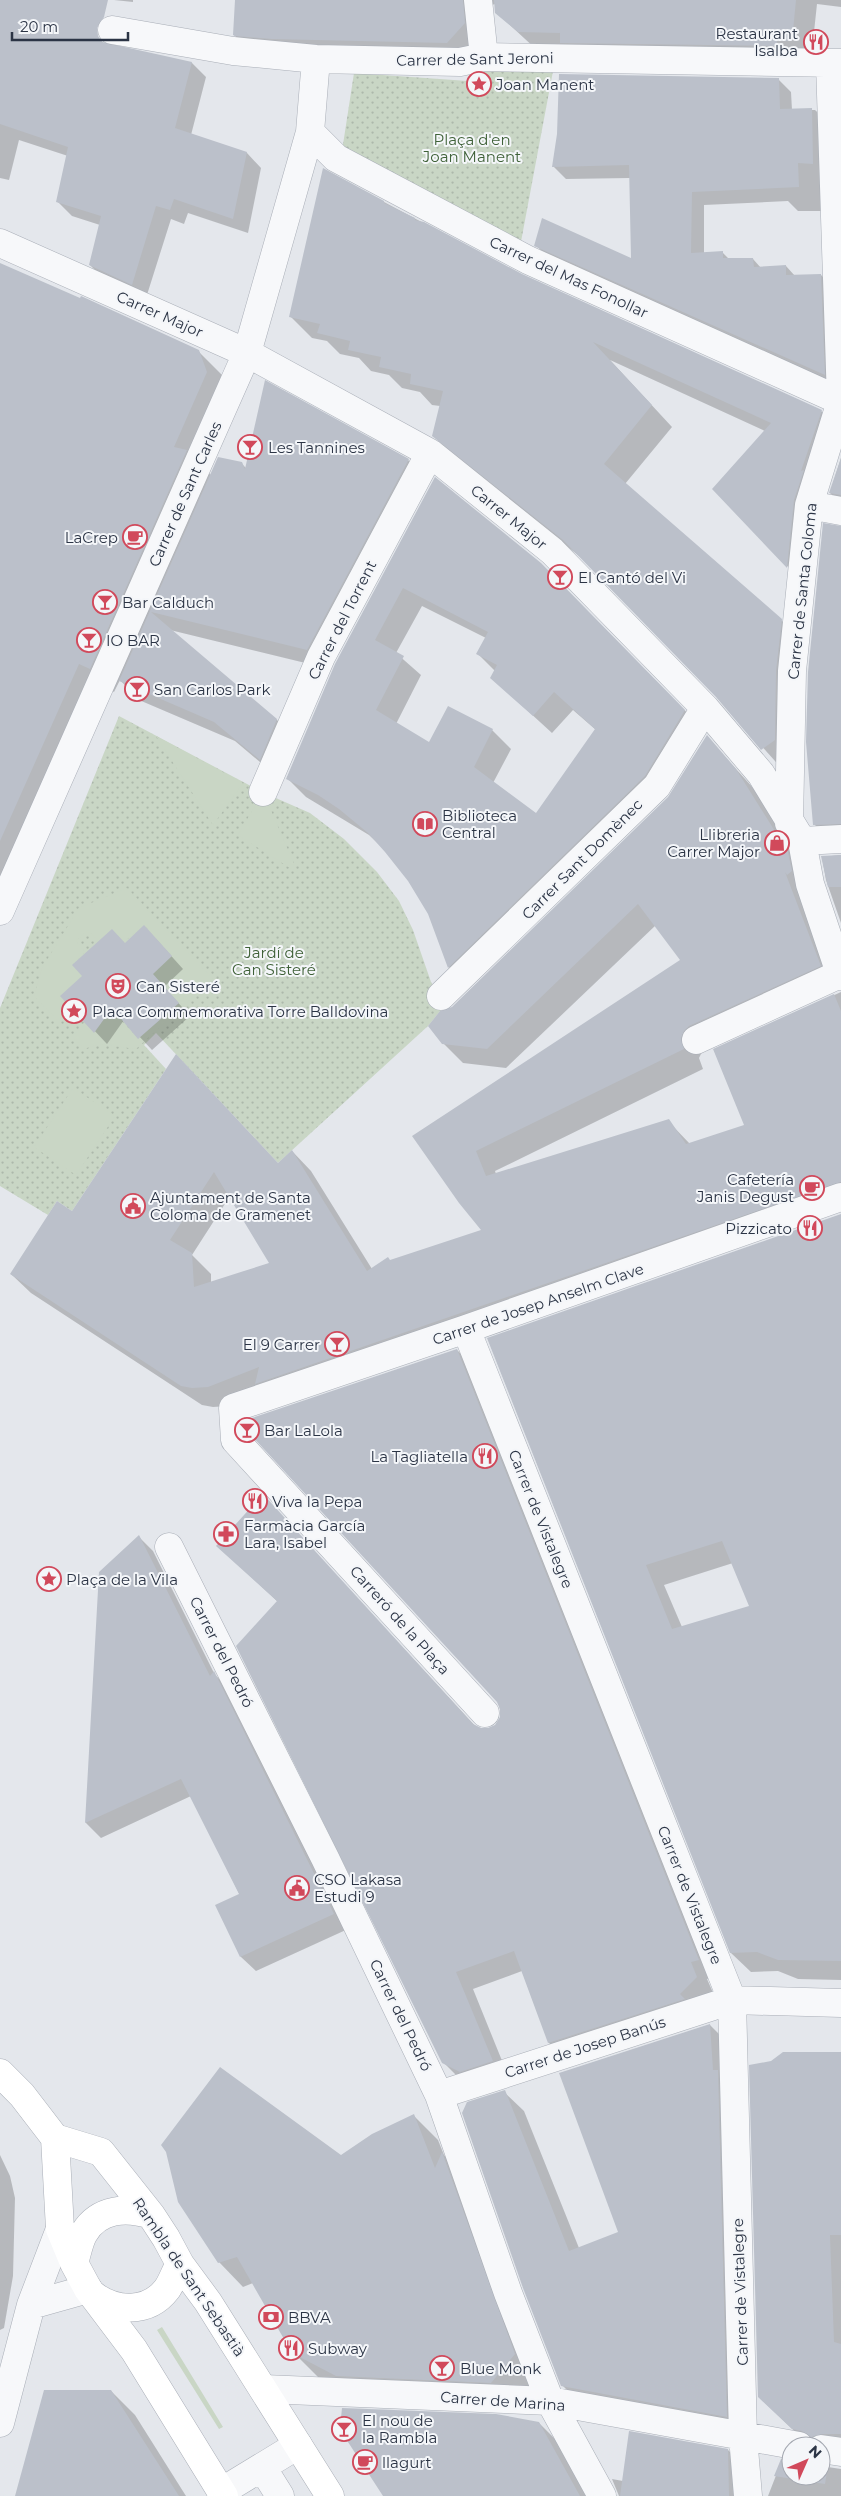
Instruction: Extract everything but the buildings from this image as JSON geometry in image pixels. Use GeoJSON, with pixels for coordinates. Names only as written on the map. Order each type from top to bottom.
{"type":"FeatureCollection","features":[{"type":"Feature","properties":{"kind":"street"},"geometry":{"type":"LineString","coordinates":[[478,0],[484,57]]}},
{"type":"Feature","properties":{"kind":"street","name":"Carrer de Sant Jeroni"},"geometry":{"type":"LineString","coordinates":[[112,30],[233,51],[316,59],[460,62],[484,57],[835,63]]}},
{"type":"Feature","properties":{"kind":"street","name":"Carrer de Sant Carles"},"geometry":{"type":"LineString","coordinates":[[0,911],[247,353],[310,132],[316,59]]}},
{"type":"Feature","properties":{"kind":"street","name":"Carrer de Santa Coloma"},"geometry":{"type":"LineString","coordinates":[[795,832],[792,672],[809,505],[841,401],[835,63]]}},
{"type":"Feature","properties":{"kind":"street","name":"Carrer del Mas Fonollar"},"geometry":{"type":"LineString","coordinates":[[310,132],[336,158],[528,260],[841,401]]}},
{"type":"Feature","properties":{"kind":"street","name":"Carrer Major"},"geometry":{"type":"LineString","coordinates":[[0,243],[247,353],[430,453],[552,552],[705,708],[761,774],[795,832],[810,884],[841,976]]}},
{"type":"Feature","properties":{"kind":"street","name":"Carrer del Torrent"},"geometry":{"type":"LineString","coordinates":[[262,792],[321,657],[430,453]]}},
{"type":"Feature","properties":{"kind":"street"},"geometry":{"type":"LineString","coordinates":[[809,505],[841,511]]}},
{"type":"Feature","properties":{"kind":"street","name":"Carrer Sant Domènec"},"geometry":{"type":"LineString","coordinates":[[442,996],[657,786],[705,708]]}},
{"type":"Feature","properties":{"kind":"street"},"geometry":{"type":"LineString","coordinates":[[795,832],[841,839]]}},
{"type":"Feature","properties":{"kind":"street"},"geometry":{"type":"LineString","coordinates":[[696,1040],[841,976]]}},
{"type":"Feature","properties":{"kind":"street","name":"Carrer de Josep Anselm Clave"},"geometry":{"type":"LineString","coordinates":[[233,1408],[466,1329],[841,1197]]}},
{"type":"Feature","properties":{"kind":"street","name":"Carrer de Vistalegre"},"geometry":{"type":"LineString","coordinates":[[466,1329],[732,2000],[743,2437],[748,2496]]}},
{"type":"Feature","properties":{"kind":"street","name":"Carreró de la Plaça"},"geometry":{"type":"LineString","coordinates":[[233,1408],[235,1440],[485,1714]]}},
{"type":"Feature","properties":{"kind":"street","name":"Carrer del Pedró"},"geometry":{"type":"LineString","coordinates":[[169,1547],[326,1858],[439,2095],[508,2292],[550,2401],[602,2496]]}},
{"type":"Feature","properties":{"kind":"street","name":"Carrer de Josep Banús"},"geometry":{"type":"LineString","coordinates":[[439,2095],[732,2000],[841,2003]]}},
{"type":"Feature","properties":{"kind":"street"},"geometry":{"type":"LineString","coordinates":[[0,2073],[22,2096],[55,2138],[60,2229],[74,2263],[88,2289],[134,2350],[222,2494],[298,2445]]}},
{"type":"Feature","properties":{"kind":"street","name":"Rambla de Sant Sebastià"},"geometry":{"type":"LineString","coordinates":[[55,2138],[101,2152],[151,2215],[180,2264],[208,2302],[330,2496]]}},
{"type":"Feature","properties":{"kind":"street"},"geometry":{"type":"LineString","coordinates":[[74,2263],[84,2232],[101,2216],[120,2210],[134,2210],[151,2215]]}},
{"type":"Feature","properties":{"kind":"street"},"geometry":{"type":"LineString","coordinates":[[0,2423],[6,2377],[60,2229]]}},
{"type":"Feature","properties":{"kind":"street"},"geometry":{"type":"LineString","coordinates":[[88,2289],[101,2301],[122,2308],[139,2307],[154,2301],[166,2289],[180,2264]]}},
{"type":"Feature","properties":{"kind":"street"},"geometry":{"type":"LineString","coordinates":[[31,2305],[88,2289]]}},
{"type":"Feature","properties":{"kind":"street","name":"Carrer de Marina"},"geometry":{"type":"LineString","coordinates":[[264,2389],[550,2401],[781,2443]]}},
{"type":"Feature","properties":{"kind":"street"},"geometry":{"type":"LineString","coordinates":[[262,2467],[280,2496]]}},
{"type":"Feature","properties":{"kind":"green space","name":"Plaça d'en Joan Manent"},"geometry":{"type":"Polygon","coordinates":[[[482,70],[553,71],[520,247],[342,151],[354,73],[468,81],[482,70]]]}},
{"type":"Feature","properties":{"kind":"green space","name":"Jardí de Can Sisteré"},"geometry":{"type":"Polygon","coordinates":[[[119,716],[262,792],[310,813],[344,839],[377,872],[399,901],[413,930],[431,982],[445,1005],[428,1026],[278,1163],[156,1033],[144,1045],[166,1069],[72,1211],[57,1201],[48,1215],[0,1186],[0,1008],[119,716]]]}},
{"type":"Feature","properties":{"kind":"green space"},"geometry":{"type":"Polygon","coordinates":[[[156,736],[243,783],[213,825],[156,736]]]}},
{"type":"Feature","properties":{"kind":"green space"},"geometry":{"type":"Polygon","coordinates":[[[263,792],[298,873],[238,835],[263,792]]]}},
{"type":"Feature","properties":{"kind":"green space"},"geometry":{"type":"Polygon","coordinates":[[[127,888],[213,979],[136,1049],[99,1044],[84,1049],[72,1036],[86,1024],[94,1032],[111,1010],[139,1039],[179,1003],[153,974],[172,956],[144,925],[124,942],[112,929],[98,941],[88,930],[76,941],[85,952],[72,965],[82,977],[72,1009],[58,1021],[34,996],[42,968],[79,908],[127,888]]]}},
{"type":"Feature","properties":{"kind":"green space"},"geometry":{"type":"Polygon","coordinates":[[[73,1088],[115,1116],[76,1175],[34,1147],[73,1088]]]}},
{"type":"Feature","properties":{"kind":"green space"},"geometry":{"type":"Polygon","coordinates":[[[162,2327],[223,2427],[219,2429],[157,2330],[162,2327]]]}},
{"type":"Feature","properties":{"kind":"place","name":"Restaurant Isalba"},"geometry":{"type":"Point","coordinates":[816,42]}},
{"type":"Feature","properties":{"kind":"place","name":"Joan Manent"},"geometry":{"type":"Point","coordinates":[479,84]}},
{"type":"Feature","properties":{"kind":"place","name":"Les Tannines"},"geometry":{"type":"Point","coordinates":[250,447]}},
{"type":"Feature","properties":{"kind":"place","name":"LaCrep"},"geometry":{"type":"Point","coordinates":[135,537]}},
{"type":"Feature","properties":{"kind":"place","name":"El Cantó del Vi"},"geometry":{"type":"Point","coordinates":[560,577]}},
{"type":"Feature","properties":{"kind":"place","name":"Bar Calduch"},"geometry":{"type":"Point","coordinates":[105,602]}},
{"type":"Feature","properties":{"kind":"place","name":"IO BAR"},"geometry":{"type":"Point","coordinates":[89,640]}},
{"type":"Feature","properties":{"kind":"place","name":"San Carlos Park"},"geometry":{"type":"Point","coordinates":[137,689]}},
{"type":"Feature","properties":{"kind":"place","name":"Biblioteca Central"},"geometry":{"type":"Point","coordinates":[425,824]}},
{"type":"Feature","properties":{"kind":"place","name":"Llibreria Carrer Major"},"geometry":{"type":"Point","coordinates":[777,843]}},
{"type":"Feature","properties":{"kind":"place","name":"Can Sisteré"},"geometry":{"type":"Point","coordinates":[118,986]}},
{"type":"Feature","properties":{"kind":"place","name":"Placa Commemorativa Torre Balldovina"},"geometry":{"type":"Point","coordinates":[74,1011]}},
{"type":"Feature","properties":{"kind":"place","name":"Cafetería Janis Degust"},"geometry":{"type":"Point","coordinates":[812,1188]}},
{"type":"Feature","properties":{"kind":"place","name":"Ajuntament de Santa Coloma de Gramenet"},"geometry":{"type":"Point","coordinates":[133,1206]}},
{"type":"Feature","properties":{"kind":"place","name":"Pizzicato"},"geometry":{"type":"Point","coordinates":[810,1228]}},
{"type":"Feature","properties":{"kind":"place","name":"El 9 Carrer"},"geometry":{"type":"Point","coordinates":[337,1344]}},
{"type":"Feature","properties":{"kind":"place","name":"Bar LaLola"},"geometry":{"type":"Point","coordinates":[247,1430]}},
{"type":"Feature","properties":{"kind":"place","name":"La Tagliatella"},"geometry":{"type":"Point","coordinates":[485,1456]}},
{"type":"Feature","properties":{"kind":"place","name":"Viva la Pepa"},"geometry":{"type":"Point","coordinates":[255,1501]}},
{"type":"Feature","properties":{"kind":"place","name":"Farmàcia García Lara, Isabel"},"geometry":{"type":"Point","coordinates":[226,1534]}},
{"type":"Feature","properties":{"kind":"place","name":"Plaça de la Vila"},"geometry":{"type":"Point","coordinates":[49,1579]}},
{"type":"Feature","properties":{"kind":"place","name":"CSO Lakasa Estudi 9"},"geometry":{"type":"Point","coordinates":[297,1888]}},
{"type":"Feature","properties":{"kind":"place","name":"BBVA"},"geometry":{"type":"Point","coordinates":[271,2317]}},
{"type":"Feature","properties":{"kind":"place","name":"Subway"},"geometry":{"type":"Point","coordinates":[291,2348]}},
{"type":"Feature","properties":{"kind":"place","name":"Blue Monk"},"geometry":{"type":"Point","coordinates":[442,2368]}},
{"type":"Feature","properties":{"kind":"place","name":"El nou de la Rambla"},"geometry":{"type":"Point","coordinates":[344,2429]}},
{"type":"Feature","properties":{"kind":"place","name":"llagurt"},"geometry":{"type":"Point","coordinates":[365,2462]}}]}
